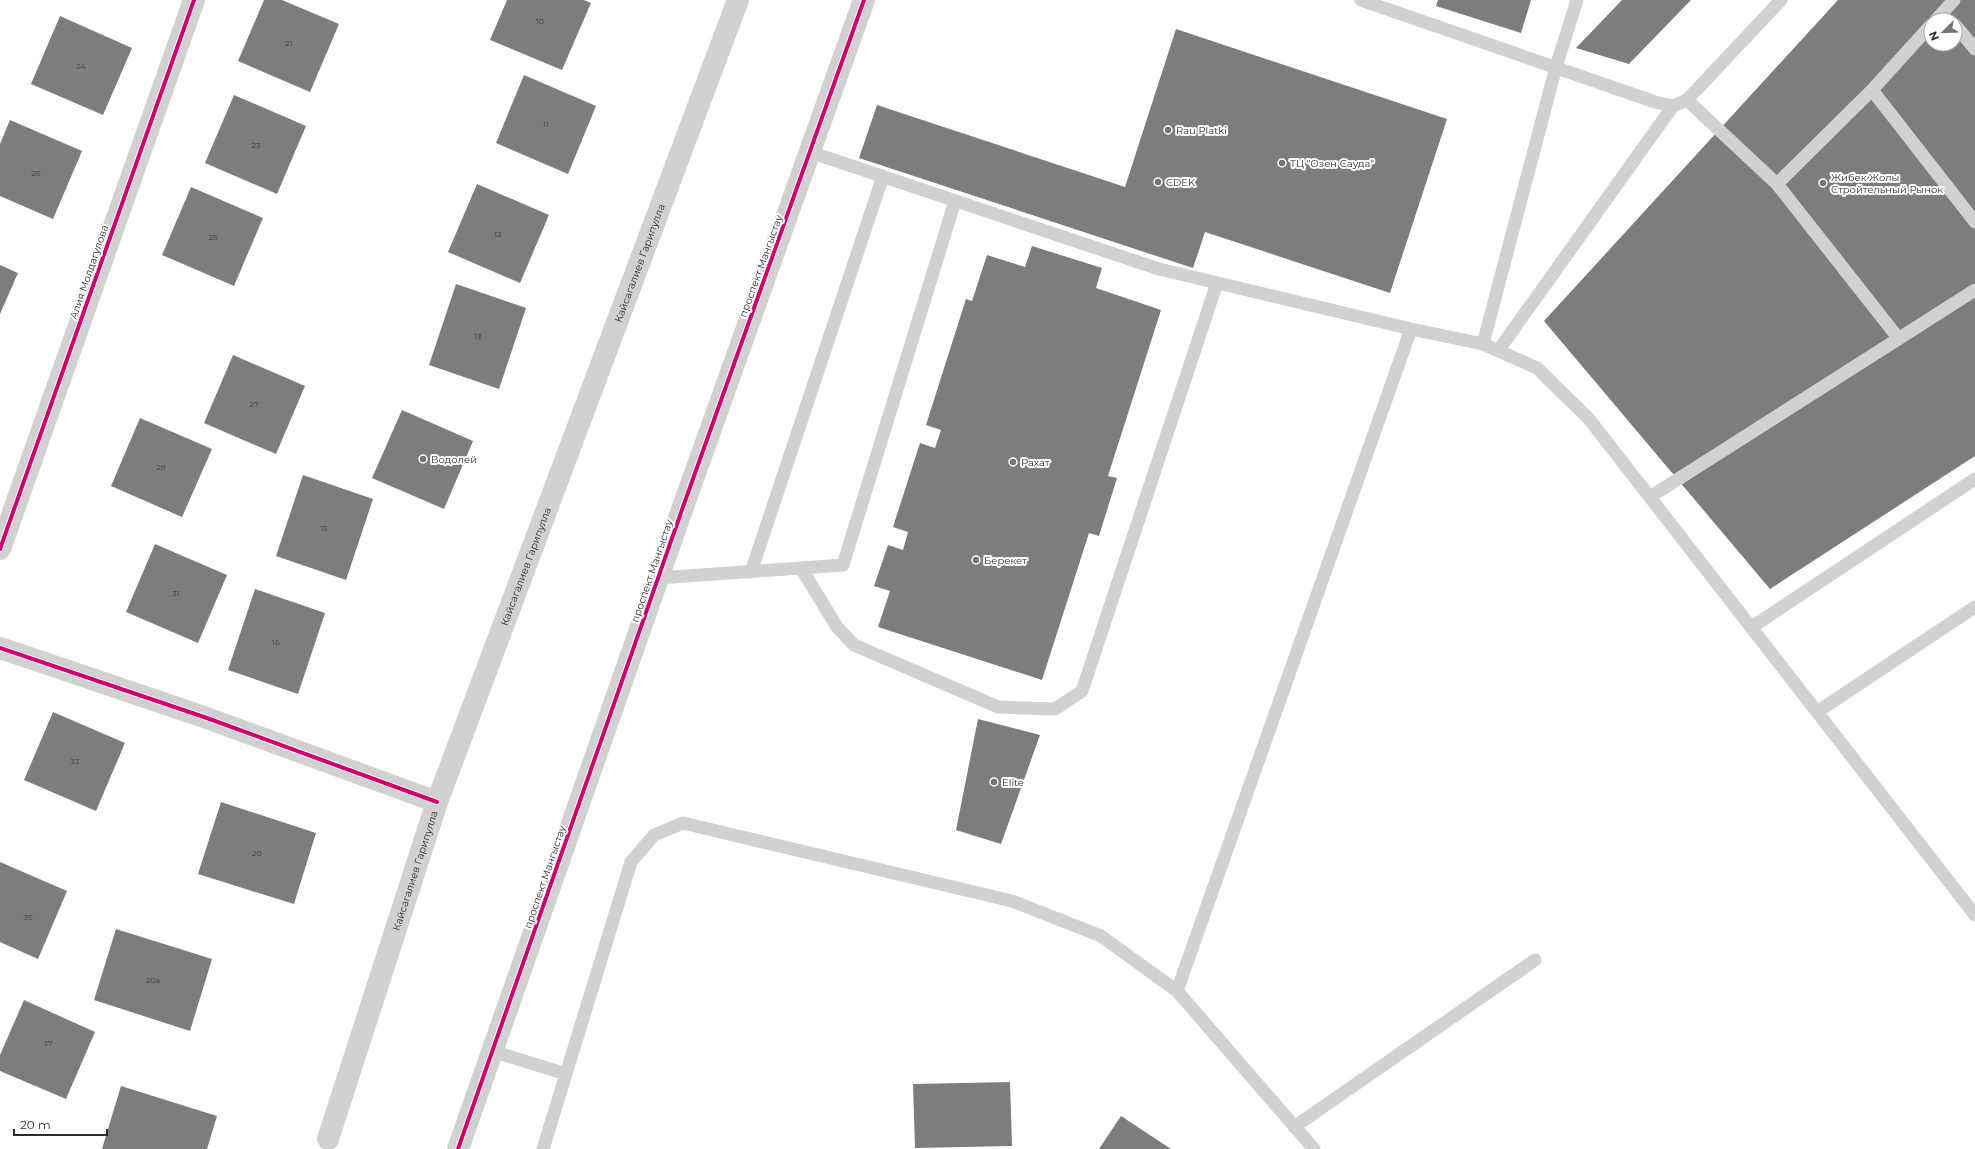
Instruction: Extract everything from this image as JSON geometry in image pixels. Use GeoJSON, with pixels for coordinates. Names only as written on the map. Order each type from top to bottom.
{"type":"FeatureCollection","features":[{"type":"Feature","properties":{"kind":"street","name":"Алия Молдагулова"},"geometry":{"type":"LineString","coordinates":[[0,549],[194,0]]}},
{"type":"Feature","properties":{"kind":"street","name":"Кайсагалиев Гарипулла"},"geometry":{"type":"LineString","coordinates":[[328,1139],[437,802],[738,0]]}},
{"type":"Feature","properties":{"kind":"street","name":"проспект Мангыстау"},"geometry":{"type":"LineString","coordinates":[[458,1149],[658,578],[864,0]]}},
{"type":"Feature","properties":{"kind":"street"},"geometry":{"type":"LineString","coordinates":[[0,648],[204,717],[437,802]]}},
{"type":"Feature","properties":{"kind":"lane"},"geometry":{"type":"LineString","coordinates":[[1361,0],[1655,102],[1673,106]]}},
{"type":"Feature","properties":{"kind":"lane"},"geometry":{"type":"LineString","coordinates":[[1483,344],[1556,67],[1577,0]]}},
{"type":"Feature","properties":{"kind":"lane"},"geometry":{"type":"LineString","coordinates":[[1498,351],[1673,106],[1687,100],[1781,0]]}},
{"type":"Feature","properties":{"kind":"lane"},"geometry":{"type":"LineString","coordinates":[[1946,12],[1954,0]]}},
{"type":"Feature","properties":{"kind":"lane"},"geometry":{"type":"LineString","coordinates":[[1777,184],[1872,90],[1923,34]]}},
{"type":"Feature","properties":{"kind":"lane"},"geometry":{"type":"LineString","coordinates":[[1963,35],[1975,49]]}},
{"type":"Feature","properties":{"kind":"lane"},"geometry":{"type":"LineString","coordinates":[[1872,90],[1975,222]]}},
{"type":"Feature","properties":{"kind":"lane"},"geometry":{"type":"LineString","coordinates":[[1687,100],[1777,184],[1899,339]]}},
{"type":"Feature","properties":{"kind":"lane"},"geometry":{"type":"LineString","coordinates":[[810,152],[1159,269],[1411,329],[1483,344],[1537,368],[1589,418],[1975,915]]}},
{"type":"Feature","properties":{"kind":"lane"},"geometry":{"type":"LineString","coordinates":[[751,572],[883,176]]}},
{"type":"Feature","properties":{"kind":"lane"},"geometry":{"type":"LineString","coordinates":[[658,578],[843,565],[955,201]]}},
{"type":"Feature","properties":{"kind":"lane"},"geometry":{"type":"LineString","coordinates":[[801,568],[837,627],[854,645],[998,707],[1055,709],[1082,691],[1217,283]]}},
{"type":"Feature","properties":{"kind":"lane"},"geometry":{"type":"LineString","coordinates":[[1650,498],[1975,290]]}},
{"type":"Feature","properties":{"kind":"lane"},"geometry":{"type":"LineString","coordinates":[[1177,991],[1411,329]]}},
{"type":"Feature","properties":{"kind":"lane"},"geometry":{"type":"LineString","coordinates":[[1752,627],[1975,479]]}},
{"type":"Feature","properties":{"kind":"lane"},"geometry":{"type":"LineString","coordinates":[[1817,712],[1975,607]]}},
{"type":"Feature","properties":{"kind":"lane"},"geometry":{"type":"LineString","coordinates":[[542,1149],[631,862],[654,835],[683,823],[1012,901],[1102,936],[1177,991],[1314,1149]]}},
{"type":"Feature","properties":{"kind":"lane"},"geometry":{"type":"LineString","coordinates":[[1294,1127],[1534,960]]}},
{"type":"Feature","properties":{"kind":"lane"},"geometry":{"type":"LineString","coordinates":[[492,1051],[566,1074]]}},
{"type":"Feature","properties":{"kind":"building"},"geometry":{"type":"Polygon","coordinates":[[[264,0],[282,0],[339,24],[310,92],[238,61],[264,0]]]}},
{"type":"Feature","properties":{"kind":"building"},"geometry":{"type":"Polygon","coordinates":[[[507,0],[584,0],[591,3],[562,70],[490,40],[507,0]]]}},
{"type":"Feature","properties":{"kind":"building"},"geometry":{"type":"Polygon","coordinates":[[[1438,0],[1531,0],[1521,33],[1436,6],[1438,0]]]}},
{"type":"Feature","properties":{"kind":"building"},"geometry":{"type":"Polygon","coordinates":[[[1622,0],[1691,0],[1629,64],[1576,48],[1622,0]]]}},
{"type":"Feature","properties":{"kind":"building","name":"Жибек Жолы Стройтельный Рынок"},"geometry":{"type":"Polygon","coordinates":[[[1838,0],[1975,0],[1975,456],[1770,589],[1544,321],[1838,0]]]}},
{"type":"Feature","properties":{"kind":"building"},"geometry":{"type":"Polygon","coordinates":[[[60,16],[132,48],[103,115],[31,84],[60,16]]]}},
{"type":"Feature","properties":{"kind":"building"},"geometry":{"type":"Polygon","coordinates":[[[1176,29],[1447,119],[1390,293],[1205,232],[1193,268],[859,158],[877,105],[1125,187],[1176,29]]]}},
{"type":"Feature","properties":{"kind":"building"},"geometry":{"type":"Polygon","coordinates":[[[524,75],[596,106],[568,174],[496,143],[524,75]]]}},
{"type":"Feature","properties":{"kind":"building"},"geometry":{"type":"Polygon","coordinates":[[[234,95],[306,126],[277,194],[205,163],[234,95]]]}},
{"type":"Feature","properties":{"kind":"building"},"geometry":{"type":"Polygon","coordinates":[[[10,120],[82,151],[53,219],[0,196],[0,144],[10,120]]]}},
{"type":"Feature","properties":{"kind":"building"},"geometry":{"type":"Polygon","coordinates":[[[477,184],[549,215],[520,283],[448,252],[477,184]]]}},
{"type":"Feature","properties":{"kind":"building"},"geometry":{"type":"Polygon","coordinates":[[[191,187],[263,218],[234,286],[162,255],[191,187]]]}},
{"type":"Feature","properties":{"kind":"building","name":"Рахат"},"geometry":{"type":"Polygon","coordinates":[[[1032,246],[1102,268],[1096,288],[1161,310],[1108,476],[1117,478],[1099,536],[1089,533],[1042,680],[878,627],[890,591],[874,586],[888,545],[903,550],[908,532],[893,527],[920,443],[935,448],[941,430],[926,425],[966,299],[972,301],[987,255],[1025,267],[1032,246]]]}},
{"type":"Feature","properties":{"kind":"building"},"geometry":{"type":"Polygon","coordinates":[[[0,265],[18,273],[0,314],[0,265]]]}},
{"type":"Feature","properties":{"kind":"building"},"geometry":{"type":"Polygon","coordinates":[[[456,284],[526,308],[499,389],[429,365],[456,284]]]}},
{"type":"Feature","properties":{"kind":"building"},"geometry":{"type":"Polygon","coordinates":[[[233,355],[305,386],[276,454],[204,423],[233,355]]]}},
{"type":"Feature","properties":{"kind":"building","name":"Водолей"},"geometry":{"type":"Polygon","coordinates":[[[402,410],[473,441],[444,509],[372,478],[402,410]]]}},
{"type":"Feature","properties":{"kind":"building"},"geometry":{"type":"Polygon","coordinates":[[[140,418],[212,449],[182,517],[111,486],[140,418]]]}},
{"type":"Feature","properties":{"kind":"building"},"geometry":{"type":"Polygon","coordinates":[[[303,475],[373,499],[346,580],[276,556],[303,475]]]}},
{"type":"Feature","properties":{"kind":"building"},"geometry":{"type":"Polygon","coordinates":[[[155,544],[227,575],[198,643],[126,612],[155,544]]]}},
{"type":"Feature","properties":{"kind":"building"},"geometry":{"type":"Polygon","coordinates":[[[255,589],[325,613],[298,694],[228,670],[255,589]]]}},
{"type":"Feature","properties":{"kind":"building"},"geometry":{"type":"Polygon","coordinates":[[[53,712],[125,743],[96,811],[24,780],[53,712]]]}},
{"type":"Feature","properties":{"kind":"building","name":"Elite"},"geometry":{"type":"Polygon","coordinates":[[[978,719],[1040,735],[1001,844],[956,830],[978,719]]]}},
{"type":"Feature","properties":{"kind":"building"},"geometry":{"type":"Polygon","coordinates":[[[221,802],[316,833],[294,904],[198,874],[221,802]]]}},
{"type":"Feature","properties":{"kind":"building"},"geometry":{"type":"Polygon","coordinates":[[[0,862],[67,891],[38,959],[0,942],[0,862]]]}},
{"type":"Feature","properties":{"kind":"building"},"geometry":{"type":"Polygon","coordinates":[[[116,929],[212,959],[190,1031],[94,1000],[116,929]]]}},
{"type":"Feature","properties":{"kind":"building"},"geometry":{"type":"Polygon","coordinates":[[[24,1000],[95,1032],[66,1099],[0,1071],[0,1055],[24,1000]]]}},
{"type":"Feature","properties":{"kind":"building"},"geometry":{"type":"Polygon","coordinates":[[[1010,1082],[1012,1146],[915,1148],[913,1084],[1010,1082]]]}},
{"type":"Feature","properties":{"kind":"building"},"geometry":{"type":"Polygon","coordinates":[[[121,1086],[217,1116],[207,1149],[102,1149],[121,1086]]]}},
{"type":"Feature","properties":{"kind":"building"},"geometry":{"type":"Polygon","coordinates":[[[1121,1116],[1171,1149],[1099,1149],[1121,1116]]]}},
{"type":"Feature","properties":{"kind":"cycle path"},"geometry":{"type":"LineString","coordinates":[[0,549],[194,0]]}},
{"type":"Feature","properties":{"kind":"cycle path"},"geometry":{"type":"LineString","coordinates":[[458,1149],[684,504],[864,0]]}},
{"type":"Feature","properties":{"kind":"cycle path"},"geometry":{"type":"LineString","coordinates":[[0,648],[204,717],[437,802]]}},
{"type":"Feature","properties":{"kind":"place","name":"Rau Platki"},"geometry":{"type":"Point","coordinates":[1168,130]}},
{"type":"Feature","properties":{"kind":"place","name":"ТЦ \"Озен Сауда\""},"geometry":{"type":"Point","coordinates":[1282,163]}},
{"type":"Feature","properties":{"kind":"place","name":"CDEK"},"geometry":{"type":"Point","coordinates":[1158,182]}},
{"type":"Feature","properties":{"kind":"place","name":"Жибек Жолы Стройтельный Рынок"},"geometry":{"type":"Point","coordinates":[1823,183]}},
{"type":"Feature","properties":{"kind":"place","name":"Водолей"},"geometry":{"type":"Point","coordinates":[423,459]}},
{"type":"Feature","properties":{"kind":"place","name":"Рахат"},"geometry":{"type":"Point","coordinates":[1013,462]}},
{"type":"Feature","properties":{"kind":"place","name":"Берекет"},"geometry":{"type":"Point","coordinates":[976,560]}},
{"type":"Feature","properties":{"kind":"place","name":"Elite"},"geometry":{"type":"Point","coordinates":[994,782]}}]}
